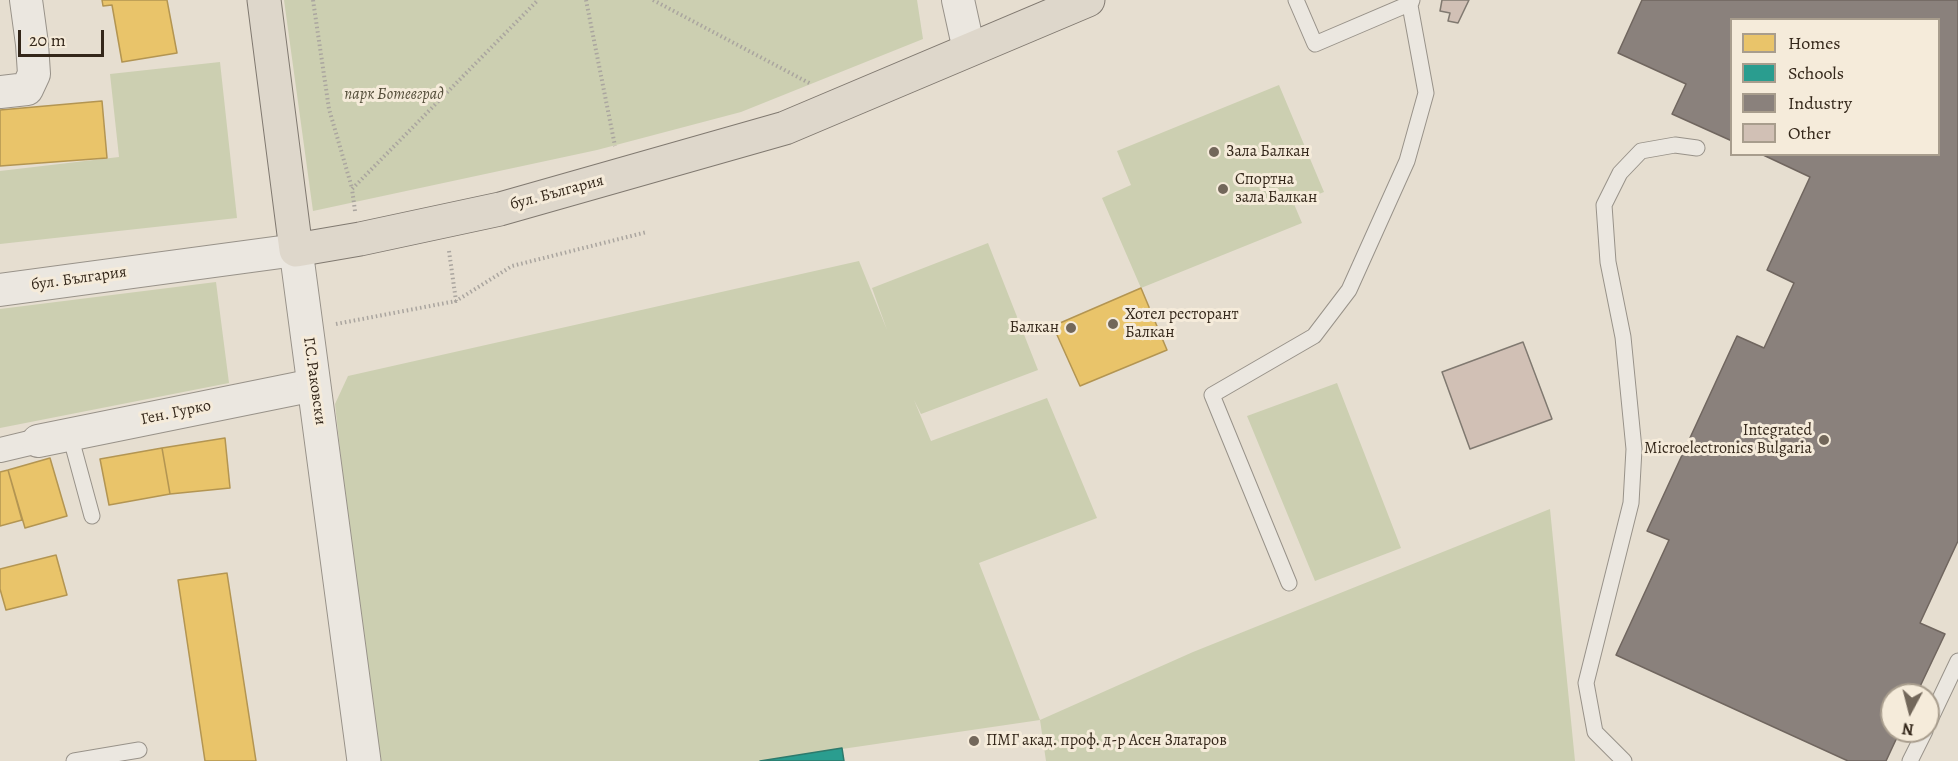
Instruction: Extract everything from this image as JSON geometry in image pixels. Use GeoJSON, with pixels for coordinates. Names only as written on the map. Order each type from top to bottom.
{"type":"FeatureCollection","features":[{"type":"Feature","properties":{"kind":"main road","name":"Г.С.Раковски"},"geometry":{"type":"LineString","coordinates":[[264,0],[296,250]]}},
{"type":"Feature","properties":{"kind":"main road","name":"бул. България"},"geometry":{"type":"LineString","coordinates":[[296,250],[360,239],[500,209],[785,128],[1088,0]]}},
{"type":"Feature","properties":{"kind":"street"},"geometry":{"type":"LineString","coordinates":[[0,92],[27,89],[34,74],[27,0]]}},
{"type":"Feature","properties":{"kind":"street"},"geometry":{"type":"LineString","coordinates":[[958,0],[969,50]]}},
{"type":"Feature","properties":{"kind":"street","name":"бул. България"},"geometry":{"type":"LineString","coordinates":[[0,290],[296,250]]}},
{"type":"Feature","properties":{"kind":"street","name":"Г.С.Раковски"},"geometry":{"type":"LineString","coordinates":[[296,250],[364,761]]}},
{"type":"Feature","properties":{"kind":"street","name":"Ген. Гурко"},"geometry":{"type":"LineString","coordinates":[[38,441],[314,385]]}},
{"type":"Feature","properties":{"kind":"street"},"geometry":{"type":"LineString","coordinates":[[0,450],[38,441]]}},
{"type":"Feature","properties":{"kind":"lane"},"geometry":{"type":"LineString","coordinates":[[1289,583],[1212,395],[1314,336],[1349,290],[1407,161],[1426,93],[1410,1],[1315,44],[1296,0]]}},
{"type":"Feature","properties":{"kind":"lane"},"geometry":{"type":"LineString","coordinates":[[1624,761],[1595,732],[1586,683],[1631,502],[1634,449],[1623,337],[1608,262],[1604,205],[1620,173],[1641,151],[1675,145],[1697,148]]}},
{"type":"Feature","properties":{"kind":"lane"},"geometry":{"type":"LineString","coordinates":[[70,435],[92,516]]}},
{"type":"Feature","properties":{"kind":"lane"},"geometry":{"type":"LineString","coordinates":[[1940,699],[1958,661]]}},
{"type":"Feature","properties":{"kind":"lane"},"geometry":{"type":"LineString","coordinates":[[1910,761],[1918,743]]}},
{"type":"Feature","properties":{"kind":"lane"},"geometry":{"type":"LineString","coordinates":[[74,761],[139,750]]}},
{"type":"Feature","properties":{"kind":"path"},"geometry":{"type":"LineString","coordinates":[[313,0],[329,109],[352,189],[360,239]]}},
{"type":"Feature","properties":{"kind":"path"},"geometry":{"type":"LineString","coordinates":[[352,189],[538,0]]}},
{"type":"Feature","properties":{"kind":"path"},"geometry":{"type":"LineString","coordinates":[[586,0],[621,176]]}},
{"type":"Feature","properties":{"kind":"path"},"geometry":{"type":"LineString","coordinates":[[653,0],[846,102]]}},
{"type":"Feature","properties":{"kind":"path"},"geometry":{"type":"LineString","coordinates":[[445,221],[456,301]]}},
{"type":"Feature","properties":{"kind":"path"},"geometry":{"type":"LineString","coordinates":[[307,329],[456,301],[512,266],[647,232]]}},
{"type":"Feature","properties":{"kind":"green space","name":"парк Ботевград"},"geometry":{"type":"Polygon","coordinates":[[[284,0],[917,0],[923,39],[741,112],[597,150],[313,211],[284,0]]]}},
{"type":"Feature","properties":{"kind":"green space"},"geometry":{"type":"Polygon","coordinates":[[[220,62],[237,218],[0,244],[0,171],[119,157],[110,74],[220,62]]]}},
{"type":"Feature","properties":{"kind":"green space","name":"Спортна зала Балкан"},"geometry":{"type":"Polygon","coordinates":[[[1279,85],[1324,192],[1294,204],[1302,223],[1141,288],[1102,198],[1131,185],[1117,151],[1279,85]]]}},
{"type":"Feature","properties":{"kind":"green space"},"geometry":{"type":"Polygon","coordinates":[[[988,243],[1038,370],[921,414],[914,400],[931,441],[1047,398],[1097,518],[979,563],[1040,720],[760,761],[374,761],[335,404],[348,376],[859,261],[887,330],[872,288],[988,243]]]}},
{"type":"Feature","properties":{"kind":"green space"},"geometry":{"type":"Polygon","coordinates":[[[216,282],[229,383],[0,428],[0,309],[216,282]]]}},
{"type":"Feature","properties":{"kind":"green space"},"geometry":{"type":"Polygon","coordinates":[[[1337,383],[1401,548],[1315,581],[1247,416],[1337,383]]]}},
{"type":"Feature","properties":{"kind":"green space"},"geometry":{"type":"Polygon","coordinates":[[[1550,509],[1575,761],[1046,761],[1040,720],[1193,652],[1550,509]]]}},
{"type":"Feature","properties":{"kind":"building: Homes"},"geometry":{"type":"Polygon","coordinates":[[[102,0],[167,0],[177,53],[122,62],[112,5],[103,6],[102,0]]]}},
{"type":"Feature","properties":{"kind":"building: Homes"},"geometry":{"type":"Polygon","coordinates":[[[102,101],[107,158],[0,166],[0,110],[102,101]]]}},
{"type":"Feature","properties":{"kind":"building: Homes"},"geometry":{"type":"Polygon","coordinates":[[[1141,288],[1167,350],[1080,386],[1053,326],[1141,288]]]}},
{"type":"Feature","properties":{"kind":"building: Homes"},"geometry":{"type":"Polygon","coordinates":[[[225,438],[230,488],[170,494],[162,448],[225,438]]]}},
{"type":"Feature","properties":{"kind":"building: Homes"},"geometry":{"type":"Polygon","coordinates":[[[162,448],[170,494],[109,505],[100,459],[162,448]]]}},
{"type":"Feature","properties":{"kind":"building: Homes"},"geometry":{"type":"Polygon","coordinates":[[[50,458],[67,516],[25,528],[8,470],[50,458]]]}},
{"type":"Feature","properties":{"kind":"building: Homes"},"geometry":{"type":"Polygon","coordinates":[[[8,470],[22,520],[0,526],[0,472],[8,470]]]}},
{"type":"Feature","properties":{"kind":"building: Homes"},"geometry":{"type":"Polygon","coordinates":[[[56,555],[67,595],[6,610],[0,589],[0,569],[56,555]]]}},
{"type":"Feature","properties":{"kind":"building: Homes"},"geometry":{"type":"Polygon","coordinates":[[[227,573],[256,761],[205,761],[178,580],[227,573]]]}},
{"type":"Feature","properties":{"kind":"building: Schools"},"geometry":{"type":"Polygon","coordinates":[[[842,748],[844,761],[760,761],[842,748]]]}},
{"type":"Feature","properties":{"kind":"building: Industry","name":"Integrated Microelectronics Bulgaria"},"geometry":{"type":"Polygon","coordinates":[[[1642,0],[1958,0],[1958,541],[1920,623],[1945,634],[1922,683],[1880,683],[1880,743],[1894,743],[1886,761],[1848,761],[1616,655],[1669,540],[1647,531],[1737,336],[1764,348],[1794,283],[1767,270],[1810,177],[1765,156],[1940,156],[1940,18],[1730,18],[1730,140],[1672,114],[1686,84],[1618,53],[1642,0]]]}},
{"type":"Feature","properties":{"kind":"building: Other"},"geometry":{"type":"Polygon","coordinates":[[[1442,0],[1469,0],[1458,23],[1448,21],[1450,13],[1440,11],[1442,0]]]}},
{"type":"Feature","properties":{"kind":"building: Other"},"geometry":{"type":"Polygon","coordinates":[[[1523,342],[1552,419],[1470,449],[1442,372],[1523,342]]]}},
{"type":"Feature","properties":{"kind":"place","name":"Зала Балкан"},"geometry":{"type":"Point","coordinates":[1214,152]}},
{"type":"Feature","properties":{"kind":"place","name":"Спортна зала Балкан"},"geometry":{"type":"Point","coordinates":[1223,189]}},
{"type":"Feature","properties":{"kind":"place","name":"Хотел ресторант Балкан"},"geometry":{"type":"Point","coordinates":[1113,324]}},
{"type":"Feature","properties":{"kind":"place","name":"Балкан"},"geometry":{"type":"Point","coordinates":[1071,328]}},
{"type":"Feature","properties":{"kind":"place","name":"Integrated Microelectronics Bulgaria"},"geometry":{"type":"Point","coordinates":[1824,440]}},
{"type":"Feature","properties":{"kind":"place","name":"ПМГ акад. проф. д-р Асен Златаров"},"geometry":{"type":"Point","coordinates":[974,741]}}]}
